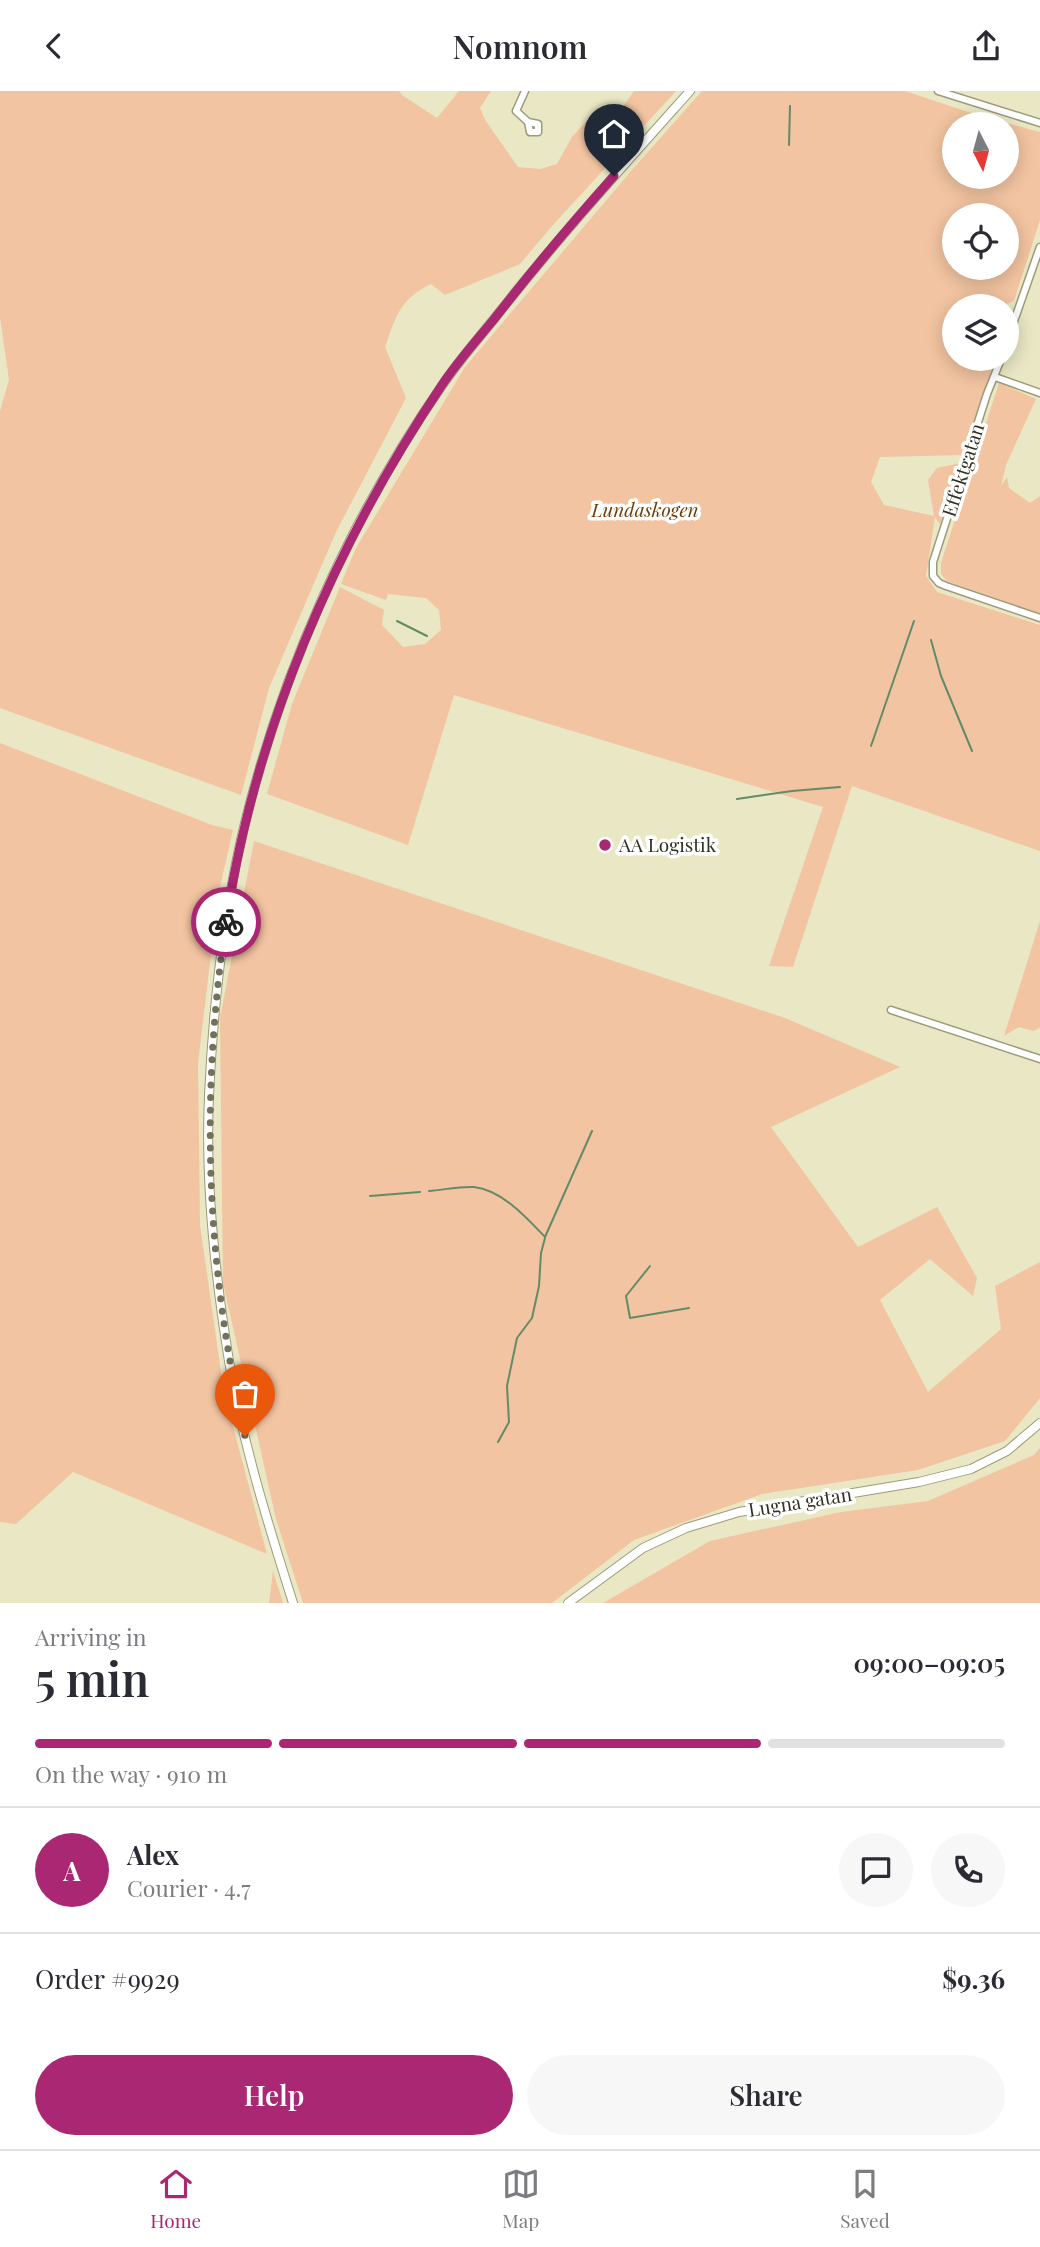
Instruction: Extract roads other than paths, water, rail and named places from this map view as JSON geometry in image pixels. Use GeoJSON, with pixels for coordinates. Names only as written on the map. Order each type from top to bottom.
{"type":"FeatureCollection","features":[{"type":"Feature","properties":{"kind":"main road"},"geometry":{"type":"LineString","coordinates":[[293,1603],[265,1510],[234,1389],[213,1229],[209,1098],[215,1006],[228,912],[244,828],[298,656],[352,536],[396,459],[443,383],[539,261],[690,91]]}},
{"type":"Feature","properties":{"kind":"main road","name":"Lugna gatan"},"geometry":{"type":"LineString","coordinates":[[568,1603],[643,1548],[686,1528],[739,1511],[919,1482],[961,1472],[993,1460],[1022,1441],[1040,1423]]}},
{"type":"Feature","properties":{"kind":"street"},"geometry":{"type":"LineString","coordinates":[[525,91],[516,111],[528,122]]}},
{"type":"Feature","properties":{"kind":"street"},"geometry":{"type":"LineString","coordinates":[[938,91],[1040,123]]}},
{"type":"Feature","properties":{"kind":"street"},"geometry":{"type":"LineString","coordinates":[[1019,307],[1040,247]]}},
{"type":"Feature","properties":{"kind":"street","name":"Effektgatan"},"geometry":{"type":"LineString","coordinates":[[997,371],[987,394],[933,562],[933,576],[937,581],[1040,618]]}},
{"type":"Feature","properties":{"kind":"street"},"geometry":{"type":"LineString","coordinates":[[995,377],[1040,393]]}},
{"type":"Feature","properties":{"kind":"street"},"geometry":{"type":"LineString","coordinates":[[891,1010],[1040,1059]]}},
{"type":"Feature","properties":{"kind":"waterway"},"geometry":{"type":"LineString","coordinates":[[789,145],[790,106]]}},
{"type":"Feature","properties":{"kind":"waterway"},"geometry":{"type":"LineString","coordinates":[[397,621],[427,636]]}},
{"type":"Feature","properties":{"kind":"waterway"},"geometry":{"type":"LineString","coordinates":[[871,746],[914,621]]}},
{"type":"Feature","properties":{"kind":"waterway"},"geometry":{"type":"LineString","coordinates":[[931,640],[941,676],[972,751]]}},
{"type":"Feature","properties":{"kind":"waterway"},"geometry":{"type":"LineString","coordinates":[[737,799],[840,787]]}},
{"type":"Feature","properties":{"kind":"waterway"},"geometry":{"type":"LineString","coordinates":[[429,1191],[469,1187],[484,1189],[513,1206],[545,1237],[592,1131]]}},
{"type":"Feature","properties":{"kind":"waterway"},"geometry":{"type":"LineString","coordinates":[[370,1196],[420,1192]]}},
{"type":"Feature","properties":{"kind":"waterway"},"geometry":{"type":"LineString","coordinates":[[498,1442],[509,1422],[507,1386],[517,1338],[532,1318],[545,1238]]}},
{"type":"Feature","properties":{"kind":"waterway"},"geometry":{"type":"LineString","coordinates":[[650,1266],[626,1296],[630,1318],[689,1308]]}},
{"type":"Feature","properties":{"kind":"place","name":"AA Logistik"},"geometry":{"type":"Point","coordinates":[605,845]}},
{"type":"Feature","properties":{"kind":"park label","name":"Lundaskogen"},"geometry":{"type":"Point","coordinates":[645,510]}}]}
